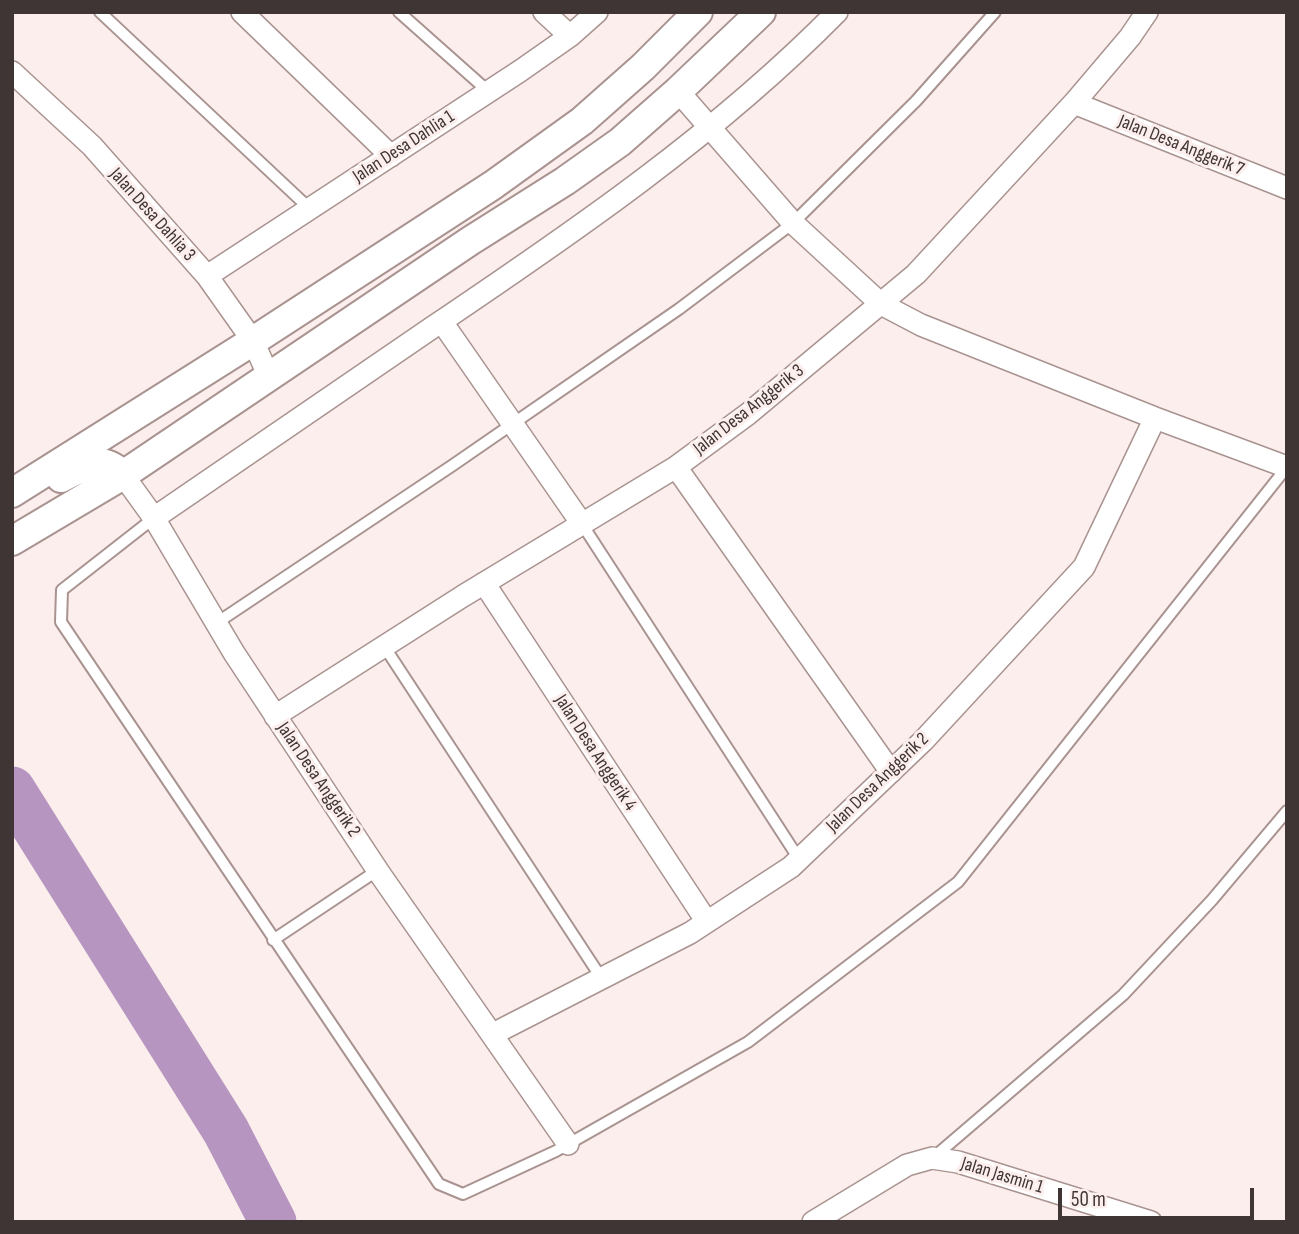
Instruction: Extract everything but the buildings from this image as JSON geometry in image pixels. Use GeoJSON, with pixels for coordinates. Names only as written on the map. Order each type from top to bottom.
{"type":"FeatureCollection","features":[{"type":"Feature","properties":{"kind":"street"},"geometry":{"type":"LineString","coordinates":[[242,12],[391,156]]}},
{"type":"Feature","properties":{"kind":"street"},"geometry":{"type":"LineString","coordinates":[[544,12],[570,36]]}},
{"type":"Feature","properties":{"kind":"street","name":"Jalan Desa Dahlia 1"},"geometry":{"type":"LineString","coordinates":[[207,276],[489,92],[570,36],[597,12]]}},
{"type":"Feature","properties":{"kind":"street"},"geometry":{"type":"LineString","coordinates":[[12,493],[493,185],[582,121],[643,67],[698,12]]}},
{"type":"Feature","properties":{"kind":"street"},"geometry":{"type":"LineString","coordinates":[[12,541],[123,475],[470,241],[565,181],[620,142],[761,12]]}},
{"type":"Feature","properties":{"kind":"street"},"geometry":{"type":"LineString","coordinates":[[154,518],[558,244],[709,127],[805,45],[837,12]]}},
{"type":"Feature","properties":{"kind":"street","name":"Jalan Desa Anggerik 3"},"geometry":{"type":"LineString","coordinates":[[275,716],[484,583],[676,467],[748,414],[916,274],[1074,103],[1130,37],[1147,12]]}},
{"type":"Feature","properties":{"kind":"street","name":"Jalan Desa Dahlia 3"},"geometry":{"type":"LineString","coordinates":[[12,72],[92,146],[207,276],[253,341],[270,377]]}},
{"type":"Feature","properties":{"kind":"street"},"geometry":{"type":"LineString","coordinates":[[678,91],[793,223],[881,304],[921,325],[1287,467]]}},
{"type":"Feature","properties":{"kind":"street","name":"Jalan Desa Anggerik 7"},"geometry":{"type":"LineString","coordinates":[[1074,103],[1287,188]]}},
{"type":"Feature","properties":{"kind":"street"},"geometry":{"type":"LineString","coordinates":[[442,321],[582,524]]}},
{"type":"Feature","properties":{"kind":"street","name":"Jalan Desa Anggerik 2"},"geometry":{"type":"LineString","coordinates":[[493,1034],[691,933],[799,859],[923,741],[1084,567],[1155,418]]}},
{"type":"Feature","properties":{"kind":"street"},"geometry":{"type":"LineString","coordinates":[[12,503],[90,464],[102,462],[123,475]]}},
{"type":"Feature","properties":{"kind":"street"},"geometry":{"type":"LineString","coordinates":[[676,467],[891,772]]}},
{"type":"Feature","properties":{"kind":"street","name":"Jalan Desa Anggerik 2"},"geometry":{"type":"LineString","coordinates":[[123,475],[154,518],[215,624],[377,870],[568,1144]]}},
{"type":"Feature","properties":{"kind":"street","name":"Jalan Desa Anggerik 4"},"geometry":{"type":"LineString","coordinates":[[484,583],[707,922]]}},
{"type":"Feature","properties":{"kind":"street"},"geometry":{"type":"LineString","coordinates":[[813,1222],[908,1165],[932,1158]]}},
{"type":"Feature","properties":{"kind":"street","name":"Jalan Jasmin 1"},"geometry":{"type":"LineString","coordinates":[[932,1158],[958,1162],[1151,1222]]}},
{"type":"Feature","properties":{"kind":"lane"},"geometry":{"type":"LineString","coordinates":[[100,12],[309,208]]}},
{"type":"Feature","properties":{"kind":"lane"},"geometry":{"type":"LineString","coordinates":[[399,12],[489,92]]}},
{"type":"Feature","properties":{"kind":"lane"},"geometry":{"type":"LineString","coordinates":[[215,624],[679,309],[793,223],[916,101],[995,12]]}},
{"type":"Feature","properties":{"kind":"lane"},"geometry":{"type":"LineString","coordinates":[[154,518],[62,590],[61,622],[439,1184],[463,1194],[568,1144],[748,1042],[958,882],[1287,467]]}},
{"type":"Feature","properties":{"kind":"lane"},"geometry":{"type":"LineString","coordinates":[[582,524],[799,859]]}},
{"type":"Feature","properties":{"kind":"lane"},"geometry":{"type":"LineString","coordinates":[[384,646],[601,979]]}},
{"type":"Feature","properties":{"kind":"lane"},"geometry":{"type":"LineString","coordinates":[[932,1158],[1123,995],[1212,900],[1287,811]]}},
{"type":"Feature","properties":{"kind":"lane"},"geometry":{"type":"LineString","coordinates":[[273,940],[377,870]]}},
{"type":"Feature","properties":{"kind":"waterway"},"geometry":{"type":"LineString","coordinates":[[12,790],[226,1131],[273,1222]]}}]}
